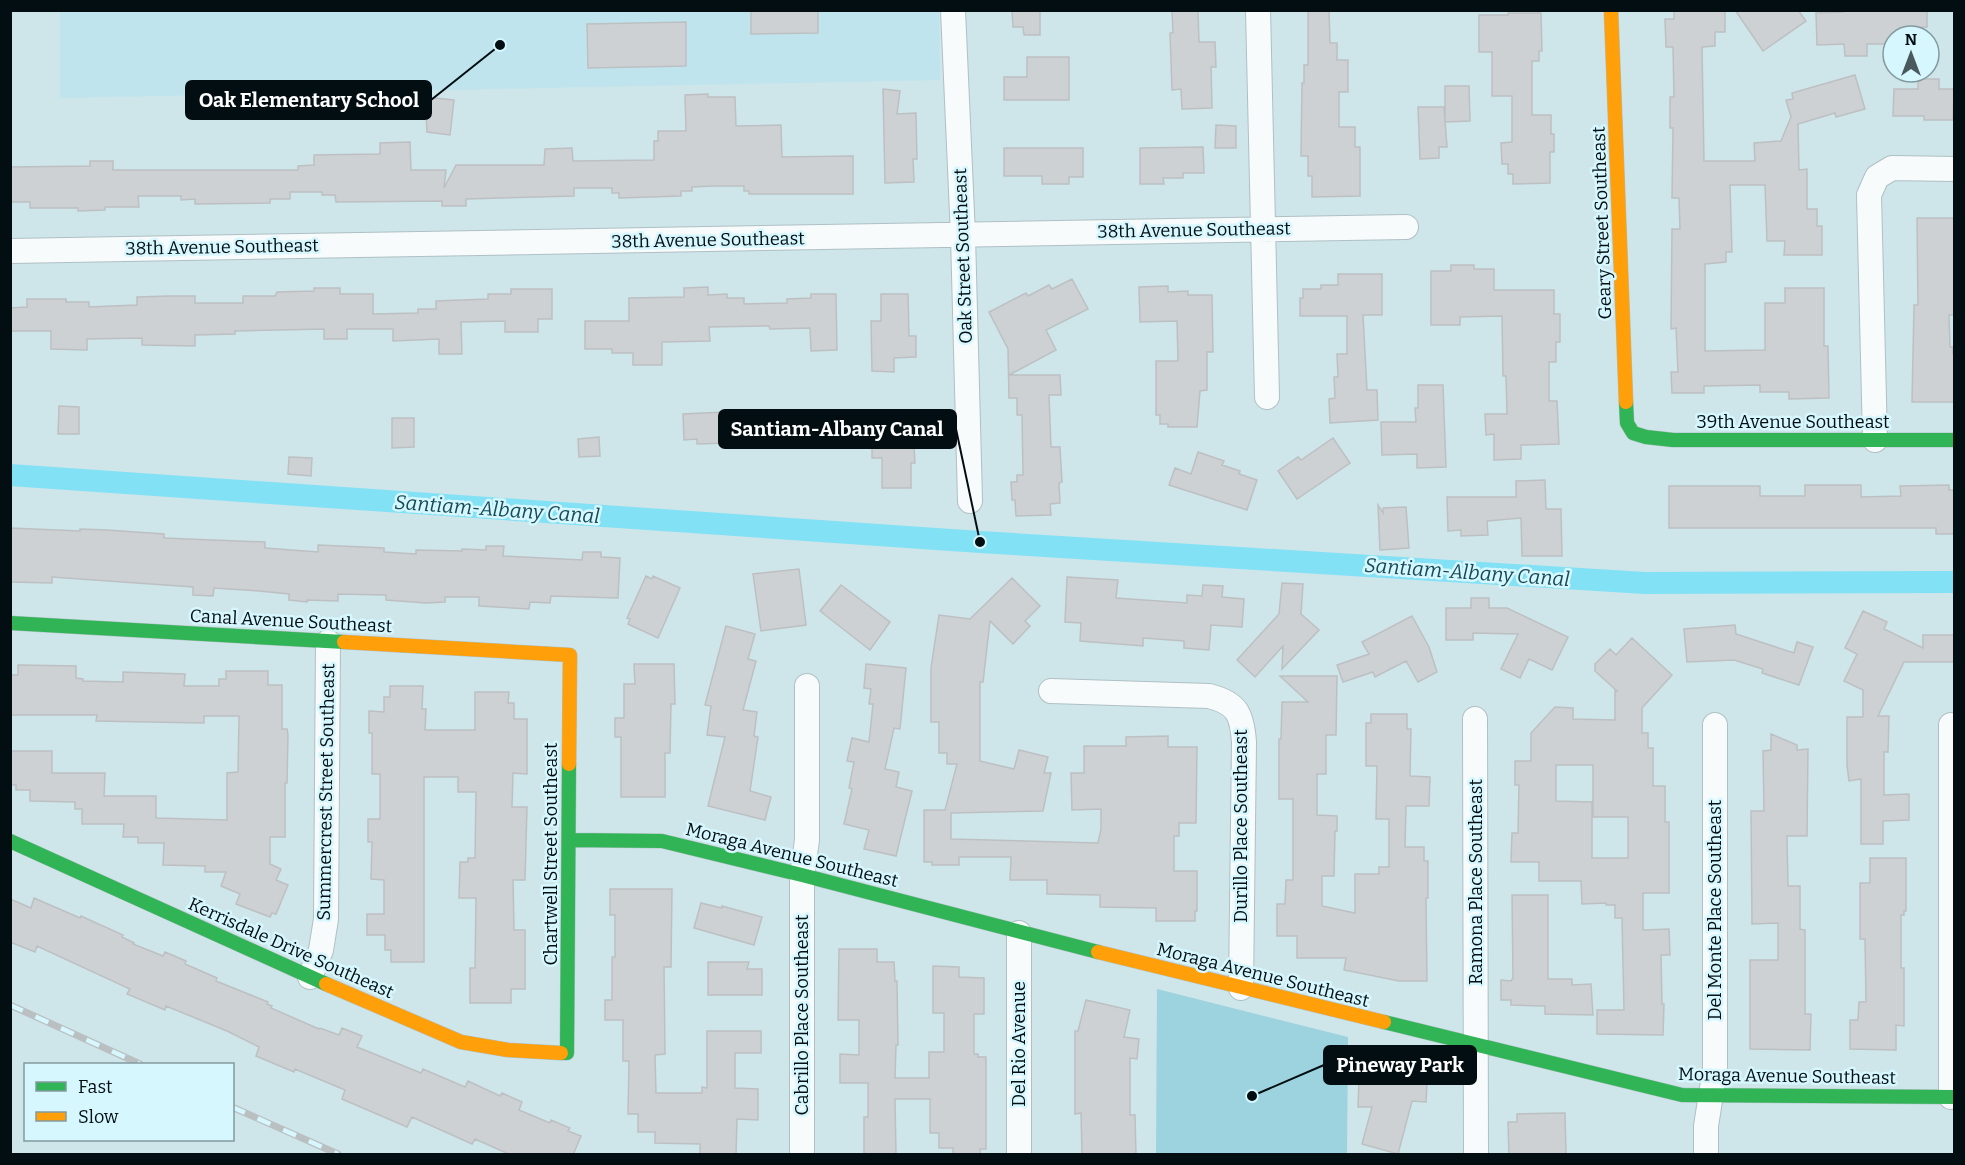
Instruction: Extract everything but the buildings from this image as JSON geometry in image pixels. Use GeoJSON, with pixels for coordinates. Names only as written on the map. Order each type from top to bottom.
{"type":"FeatureCollection","features":[{"type":"Feature","properties":{"kind":"street","name":"Oak Street Southeast"},"geometry":{"type":"LineString","coordinates":[[953,10],[963,236],[970,501]]}},
{"type":"Feature","properties":{"kind":"street"},"geometry":{"type":"LineString","coordinates":[[1258,10],[1265,228],[1267,397]]}},
{"type":"Feature","properties":{"kind":"street","name":"Geary Street Southeast"},"geometry":{"type":"LineString","coordinates":[[1611,10],[1627,423],[1633,433]]}},
{"type":"Feature","properties":{"kind":"street"},"geometry":{"type":"LineString","coordinates":[[1875,440],[1869,195],[1877,177],[1892,168],[1954,169]]}},
{"type":"Feature","properties":{"kind":"street","name":"38th Avenue Southeast"},"geometry":{"type":"LineString","coordinates":[[10,251],[1406,227]]}},
{"type":"Feature","properties":{"kind":"street","name":"39th Avenue Southeast"},"geometry":{"type":"LineString","coordinates":[[1633,433],[1646,438],[1673,440],[1954,440]]}},
{"type":"Feature","properties":{"kind":"street","name":"Canal Avenue Southeast"},"geometry":{"type":"LineString","coordinates":[[10,623],[570,655]]}},
{"type":"Feature","properties":{"kind":"street","name":"Summercrest Street Southeast"},"geometry":{"type":"LineString","coordinates":[[310,976],[321,950],[326,919],[328,642]]}},
{"type":"Feature","properties":{"kind":"street","name":"Chartwell Street Southeast"},"geometry":{"type":"LineString","coordinates":[[567,1053],[570,655]]}},
{"type":"Feature","properties":{"kind":"street","name":"Cabrillo Place Southeast"},"geometry":{"type":"LineString","coordinates":[[802,1155],[802,875],[807,840],[807,686]]}},
{"type":"Feature","properties":{"kind":"street","name":"Durillo Place Southeast"},"geometry":{"type":"LineString","coordinates":[[1051,691],[1209,696],[1233,705],[1240,717],[1244,742],[1241,988]]}},
{"type":"Feature","properties":{"kind":"street","name":"Ramona Place Southeast"},"geometry":{"type":"LineString","coordinates":[[1475,719],[1476,1155]]}},
{"type":"Feature","properties":{"kind":"street","name":"Del Monte Place Southeast"},"geometry":{"type":"LineString","coordinates":[[1706,1155],[1706,1126],[1715,1069],[1714,725]]}},
{"type":"Feature","properties":{"kind":"street"},"geometry":{"type":"LineString","coordinates":[[1952,725],[1953,1097]]}},
{"type":"Feature","properties":{"kind":"street","name":"Moraga Avenue Southeast"},"geometry":{"type":"LineString","coordinates":[[570,840],[663,841],[802,875],[1019,933],[1682,1095],[1953,1097]]}},
{"type":"Feature","properties":{"kind":"street","name":"Kerrisdale Drive Southeast"},"geometry":{"type":"LineString","coordinates":[[10,841],[461,1042],[508,1050],[567,1053]]}},
{"type":"Feature","properties":{"kind":"street","name":"Del Rio Avenue"},"geometry":{"type":"LineString","coordinates":[[1019,933],[1019,1155]]}},
{"type":"Feature","properties":{"kind":"shaded area"},"geometry":{"type":"Polygon","coordinates":[[[60,11],[939,11],[940,80],[60,98],[60,11]]]}},
{"type":"Feature","properties":{"kind":"shaded area"},"geometry":{"type":"Polygon","coordinates":[[[1157,989],[1348,1037],[1347,1154],[1156,1154],[1157,989]]]}},
{"type":"Feature","properties":{"kind":"waterway","name":"Santiam-Albany Canal"},"geometry":{"type":"LineString","coordinates":[[10,475],[980,542],[1645,583],[1954,582]]}},
{"type":"Feature","properties":{"kind":"railway"},"geometry":{"type":"LineString","coordinates":[[10,1005],[138,1063]]}},
{"type":"Feature","properties":{"kind":"railway"},"geometry":{"type":"LineString","coordinates":[[234,1108],[338,1154]]}},
{"type":"Feature","properties":{"kind":"traffic: fast"},"geometry":{"type":"LineString","coordinates":[[1626,402],[1627,423],[1633,433],[1646,437],[1673,440],[1954,440]]}},
{"type":"Feature","properties":{"kind":"traffic: fast"},"geometry":{"type":"LineString","coordinates":[[10,623],[344,642]]}},
{"type":"Feature","properties":{"kind":"traffic: fast"},"geometry":{"type":"LineString","coordinates":[[561,1053],[567,1053],[569,764]]}},
{"type":"Feature","properties":{"kind":"traffic: fast"},"geometry":{"type":"LineString","coordinates":[[570,840],[662,841],[1098,952]]}},
{"type":"Feature","properties":{"kind":"traffic: fast"},"geometry":{"type":"LineString","coordinates":[[10,841],[326,984]]}},
{"type":"Feature","properties":{"kind":"traffic: fast"},"geometry":{"type":"LineString","coordinates":[[1384,1022],[1682,1095],[1954,1097]]}},
{"type":"Feature","properties":{"kind":"traffic: slow"},"geometry":{"type":"LineString","coordinates":[[1611,10],[1626,402]]}},
{"type":"Feature","properties":{"kind":"traffic: slow"},"geometry":{"type":"LineString","coordinates":[[344,642],[570,655],[569,764]]}},
{"type":"Feature","properties":{"kind":"traffic: slow"},"geometry":{"type":"LineString","coordinates":[[1098,952],[1384,1022]]}},
{"type":"Feature","properties":{"kind":"traffic: slow"},"geometry":{"type":"LineString","coordinates":[[326,984],[461,1042],[508,1050],[561,1053]]}},
{"type":"Feature","properties":{"kind":"place","name":"Oak Elementary School"},"geometry":{"type":"Point","coordinates":[500,45]}},
{"type":"Feature","properties":{"kind":"place","name":"Santiam-Albany Canal"},"geometry":{"type":"Point","coordinates":[980,542]}},
{"type":"Feature","properties":{"kind":"place","name":"Pineway Park"},"geometry":{"type":"Point","coordinates":[1252,1096]}}]}
